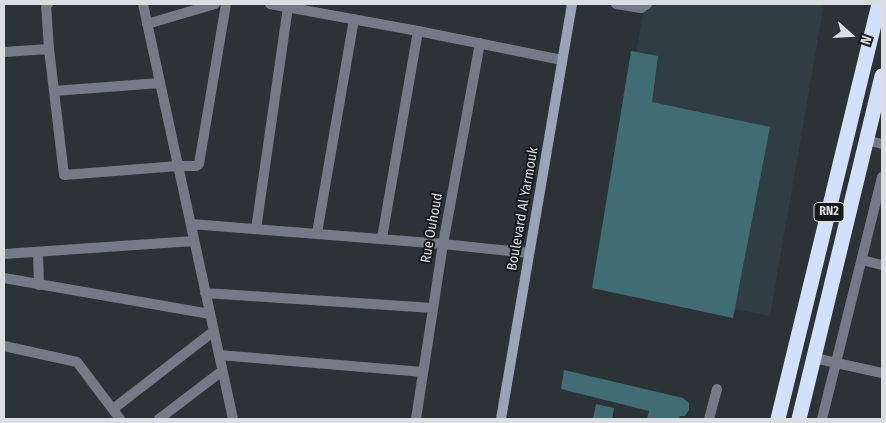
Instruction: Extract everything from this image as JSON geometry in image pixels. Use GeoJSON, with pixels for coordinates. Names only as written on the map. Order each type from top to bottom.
{"type":"FeatureCollection","features":[{"type":"Feature","properties":{"kind":"highway","name":"RN2"},"geometry":{"type":"LineString","coordinates":[[778,419],[879,4]]}},
{"type":"Feature","properties":{"kind":"highway","name":"RN2"},"geometry":{"type":"LineString","coordinates":[[799,419],[882,76]]}},
{"type":"Feature","properties":{"kind":"street"},"geometry":{"type":"LineString","coordinates":[[48,4],[46,4],[49,49],[63,174],[196,166],[199,164],[226,4]]}},
{"type":"Feature","properties":{"kind":"street"},"geometry":{"type":"LineString","coordinates":[[143,4],[233,419]]}},
{"type":"Feature","properties":{"kind":"street"},"geometry":{"type":"LineString","coordinates":[[147,24],[215,4]]}},
{"type":"Feature","properties":{"kind":"street"},"geometry":{"type":"LineString","coordinates":[[270,4],[562,60]]}},
{"type":"Feature","properties":{"kind":"street","name":"Boulevard Al Yarmouk"},"geometry":{"type":"LineString","coordinates":[[501,419],[572,4]]}},
{"type":"Feature","properties":{"kind":"street"},"geometry":{"type":"LineString","coordinates":[[616,4],[641,8],[647,4]]}},
{"type":"Feature","properties":{"kind":"street"},"geometry":{"type":"LineString","coordinates":[[256,229],[288,7]]}},
{"type":"Feature","properties":{"kind":"street"},"geometry":{"type":"LineString","coordinates":[[317,233],[354,19]]}},
{"type":"Feature","properties":{"kind":"street"},"geometry":{"type":"LineString","coordinates":[[382,238],[418,31]]}},
{"type":"Feature","properties":{"kind":"street","name":"Rue Ouhoud"},"geometry":{"type":"LineString","coordinates":[[416,419],[443,244],[480,43]]}},
{"type":"Feature","properties":{"kind":"street"},"geometry":{"type":"LineString","coordinates":[[4,52],[49,49]]}},
{"type":"Feature","properties":{"kind":"street"},"geometry":{"type":"LineString","coordinates":[[54,91],[160,83]]}},
{"type":"Feature","properties":{"kind":"street"},"geometry":{"type":"LineString","coordinates":[[866,140],[882,144]]}},
{"type":"Feature","properties":{"kind":"street"},"geometry":{"type":"LineString","coordinates":[[822,419],[882,177]]}},
{"type":"Feature","properties":{"kind":"street"},"geometry":{"type":"LineString","coordinates":[[190,224],[382,238],[529,253]]}},
{"type":"Feature","properties":{"kind":"street"},"geometry":{"type":"LineString","coordinates":[[4,254],[194,241]]}},
{"type":"Feature","properties":{"kind":"street"},"geometry":{"type":"LineString","coordinates":[[38,252],[39,285]]}},
{"type":"Feature","properties":{"kind":"street"},"geometry":{"type":"LineString","coordinates":[[862,260],[882,265]]}},
{"type":"Feature","properties":{"kind":"street"},"geometry":{"type":"LineString","coordinates":[[4,278],[210,314]]}},
{"type":"Feature","properties":{"kind":"street"},"geometry":{"type":"LineString","coordinates":[[205,292],[433,308]]}},
{"type":"Feature","properties":{"kind":"street"},"geometry":{"type":"LineString","coordinates":[[113,409],[214,331]]}},
{"type":"Feature","properties":{"kind":"street"},"geometry":{"type":"LineString","coordinates":[[4,346],[77,362],[120,419]]}},
{"type":"Feature","properties":{"kind":"street"},"geometry":{"type":"LineString","coordinates":[[219,356],[423,372]]}},
{"type":"Feature","properties":{"kind":"street"},"geometry":{"type":"LineString","coordinates":[[814,358],[882,373]]}},
{"type":"Feature","properties":{"kind":"street"},"geometry":{"type":"LineString","coordinates":[[159,419],[222,370]]}},
{"type":"Feature","properties":{"kind":"street"},"geometry":{"type":"LineString","coordinates":[[709,419],[717,389]]}},
{"type":"Feature","properties":{"kind":"shaded area"},"geometry":{"type":"Polygon","coordinates":[[[645,4],[824,4],[770,316],[593,281],[645,4]]]}},
{"type":"Feature","properties":{"kind":"building"},"geometry":{"type":"Polygon","coordinates":[[[631,51],[658,56],[652,102],[770,127],[733,318],[592,288],[631,51]]]}},
{"type":"Feature","properties":{"kind":"building"},"geometry":{"type":"Polygon","coordinates":[[[564,370],[683,398],[689,403],[689,410],[685,416],[680,416],[679,419],[647,419],[649,411],[561,389],[564,370]]]}},
{"type":"Feature","properties":{"kind":"building"},"geometry":{"type":"Polygon","coordinates":[[[596,404],[614,408],[612,419],[593,419],[596,404]]]}}]}
